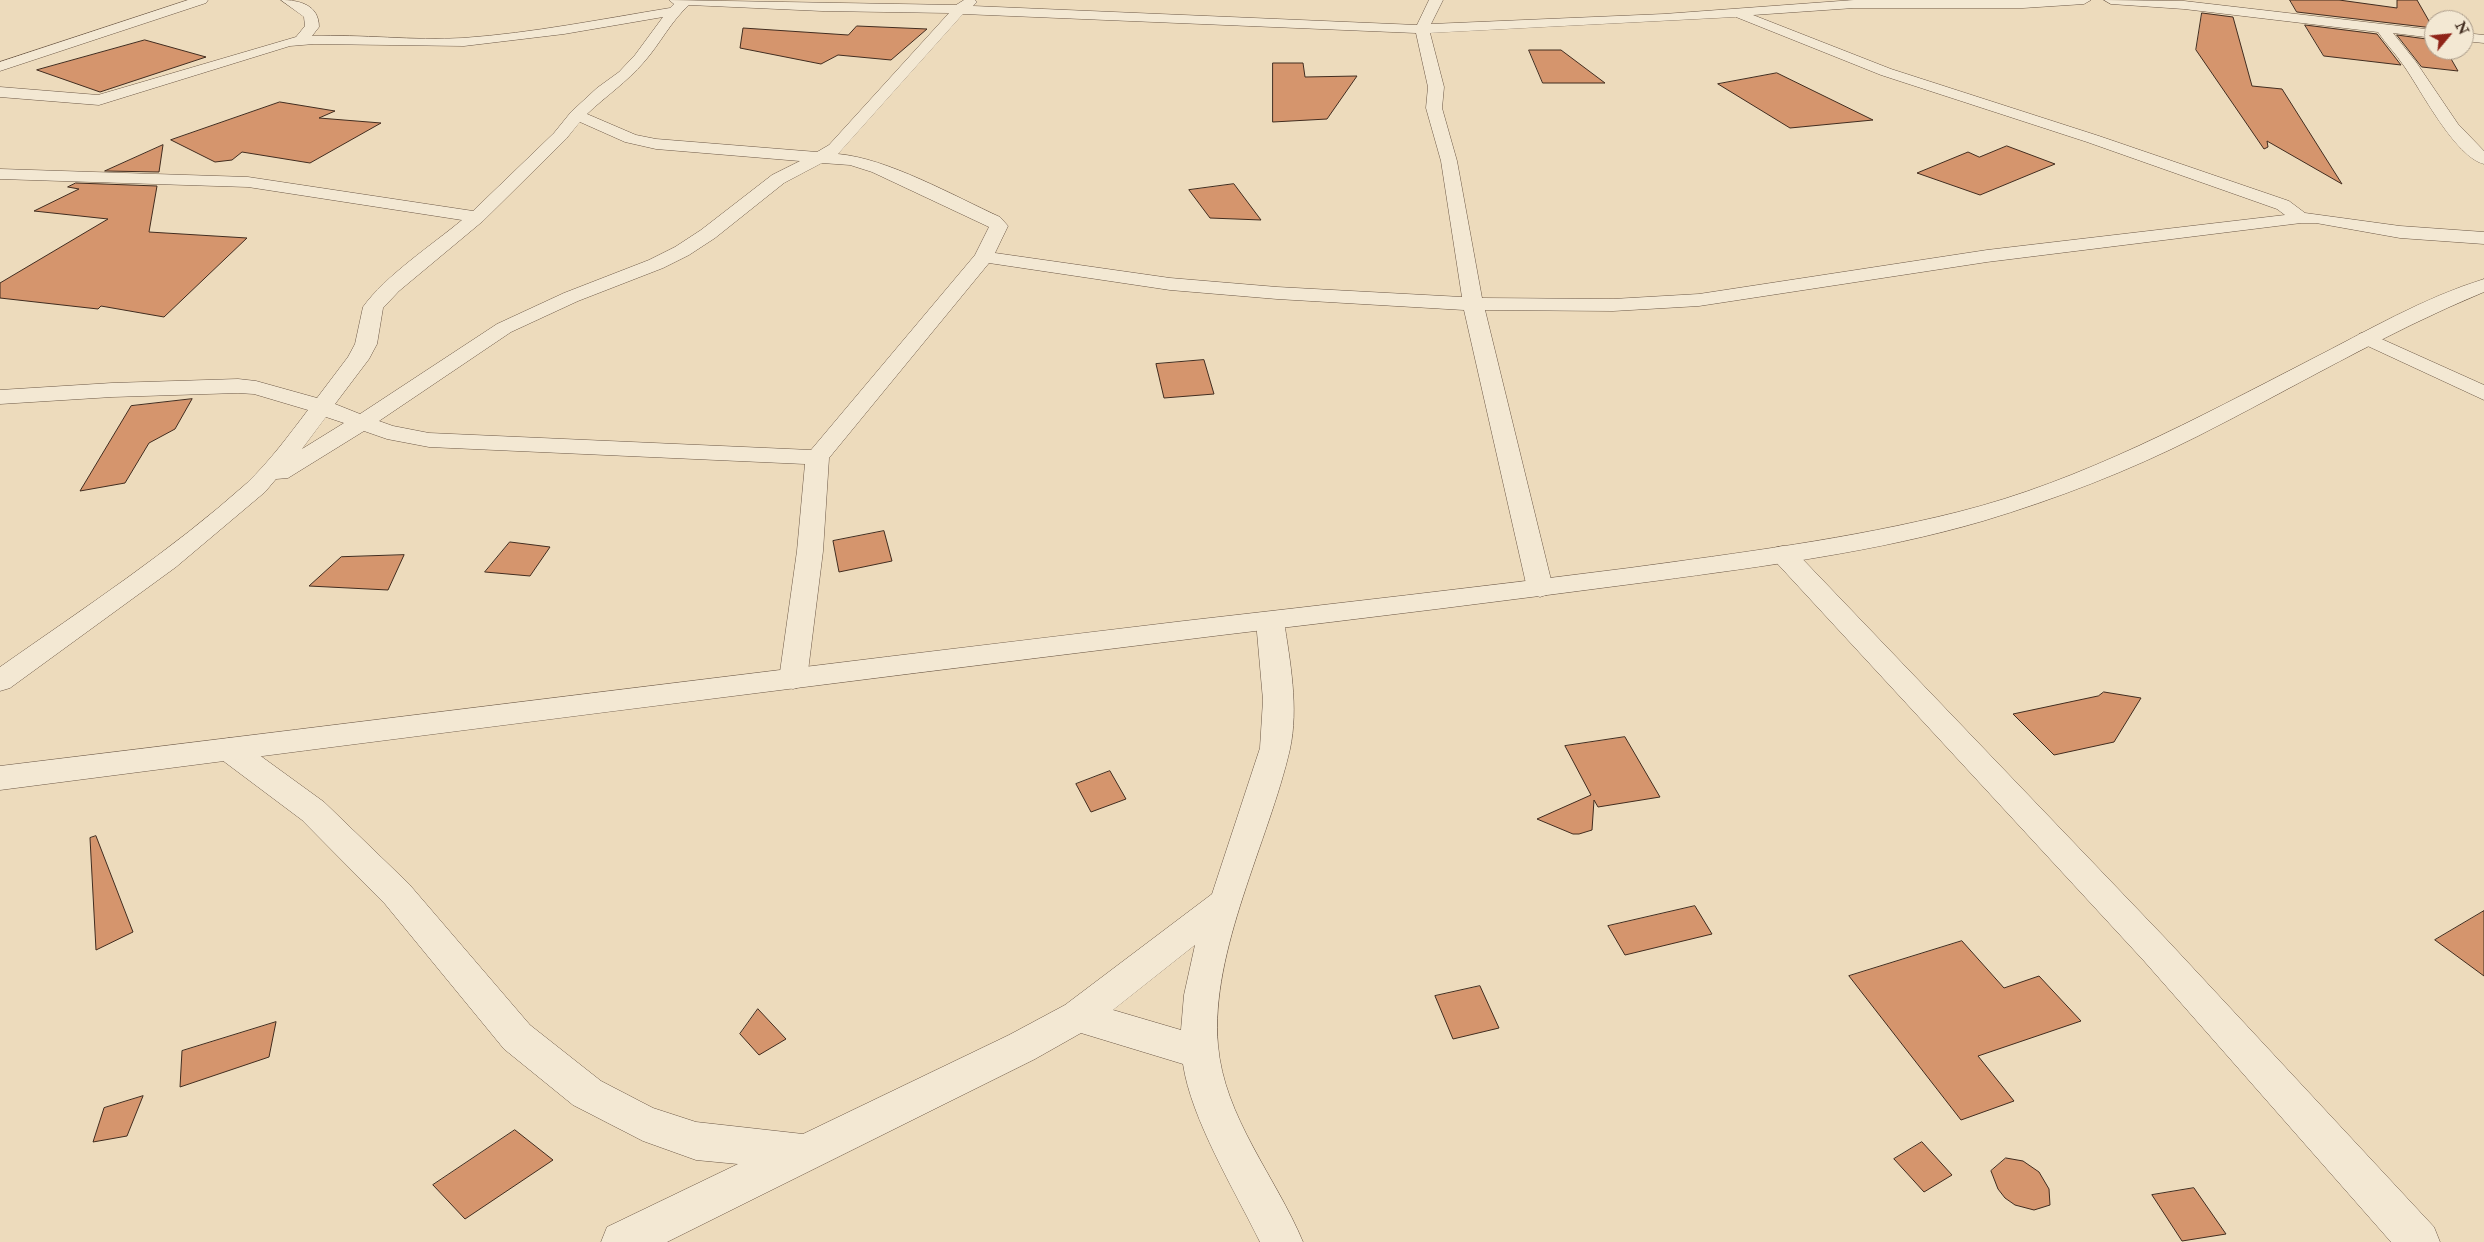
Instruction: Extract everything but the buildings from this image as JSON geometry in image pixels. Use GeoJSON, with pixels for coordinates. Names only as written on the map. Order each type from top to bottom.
{"type":"FeatureCollection","features":[{"type":"Feature","properties":{"kind":"street"},"geometry":{"type":"LineString","coordinates":[[0,67],[201,0]]}},
{"type":"Feature","properties":{"kind":"street"},"geometry":{"type":"LineString","coordinates":[[288,0],[303,8],[312,18],[312,27],[300,41]]}},
{"type":"Feature","properties":{"kind":"street"},"geometry":{"type":"LineString","coordinates":[[1436,0],[1422,30],[1436,87],[1434,108],[1449,161],[1473,304],[1540,588]]}},
{"type":"Feature","properties":{"kind":"street"},"geometry":{"type":"LineString","coordinates":[[0,92],[98,100],[281,44],[300,41],[464,42],[564,30],[680,3],[822,7],[967,4],[1422,30],[1734,13],[1854,4],[2051,3],[2084,0]]}},
{"type":"Feature","properties":{"kind":"street"},"geometry":{"type":"LineString","coordinates":[[2111,0],[2184,2],[2424,33]]}},
{"type":"Feature","properties":{"kind":"street"},"geometry":{"type":"LineString","coordinates":[[256,487],[286,453],[358,359],[366,344],[373,307],[392,287],[478,216],[560,136],[577,115],[624,75],[680,3]]}},
{"type":"Feature","properties":{"kind":"street"},"geometry":{"type":"LineString","coordinates":[[0,681],[167,561],[256,487],[361,423],[504,328],[571,297],[656,264],[682,251],[716,229],[778,179],[799,167],[823,157],[841,143],[967,4]]}},
{"type":"Feature","properties":{"kind":"street"},"geometry":{"type":"LineString","coordinates":[[1734,13],[1886,72],[2093,139],[2283,205],[2301,218]]}},
{"type":"Feature","properties":{"kind":"street"},"geometry":{"type":"LineString","coordinates":[[2383,28],[2387,37],[2398,47],[2412,67],[2427,94],[2463,139],[2484,159]]}},
{"type":"Feature","properties":{"kind":"street"},"geometry":{"type":"LineString","coordinates":[[577,115],[631,139],[656,144],[852,160],[878,168],[988,216],[999,226],[984,257],[817,457],[810,551],[792,679]]}},
{"type":"Feature","properties":{"kind":"street"},"geometry":{"type":"LineString","coordinates":[[0,174],[248,182],[478,216]]}},
{"type":"Feature","properties":{"kind":"street"},"geometry":{"type":"LineString","coordinates":[[984,257],[1170,284],[1277,293],[1473,304],[1571,306],[1699,300],[1828,282],[1986,256],[2169,232],[2301,218],[2316,218],[2426,235],[2484,238]]}},
{"type":"Feature","properties":{"kind":"street"},"geometry":{"type":"LineString","coordinates":[[0,778],[1540,588],[1783,554],[1875,539],[1973,516],[2058,488],[2129,460],[2186,433],[2416,312],[2484,285]]}},
{"type":"Feature","properties":{"kind":"street"},"geometry":{"type":"LineString","coordinates":[[2366,338],[2484,394]]}},
{"type":"Feature","properties":{"kind":"street"},"geometry":{"type":"LineString","coordinates":[[0,397],[112,390],[238,386],[256,388],[322,407],[387,432],[429,440],[817,457]]}},
{"type":"Feature","properties":{"kind":"street"},"geometry":{"type":"LineString","coordinates":[[1783,554],[2156,951],[2419,1242]]}},
{"type":"Feature","properties":{"kind":"street"},"geometry":{"type":"LineString","coordinates":[[1270,621],[1279,690],[1275,748],[1226,902],[1203,986],[1199,1014],[1200,1052],[1204,1071],[1220,1116],[1282,1242]]}},
{"type":"Feature","properties":{"kind":"street"},"geometry":{"type":"LineString","coordinates":[[229,749],[314,811],[397,894],[517,1037],[587,1092],[643,1123],[696,1141],[805,1153]]}},
{"type":"Feature","properties":{"kind":"street"},"geometry":{"type":"LineString","coordinates":[[622,1242],[1022,1047],[1078,1016],[1226,902]]}},
{"type":"Feature","properties":{"kind":"street"},"geometry":{"type":"LineString","coordinates":[[1078,1016],[1200,1052]]}}]}
